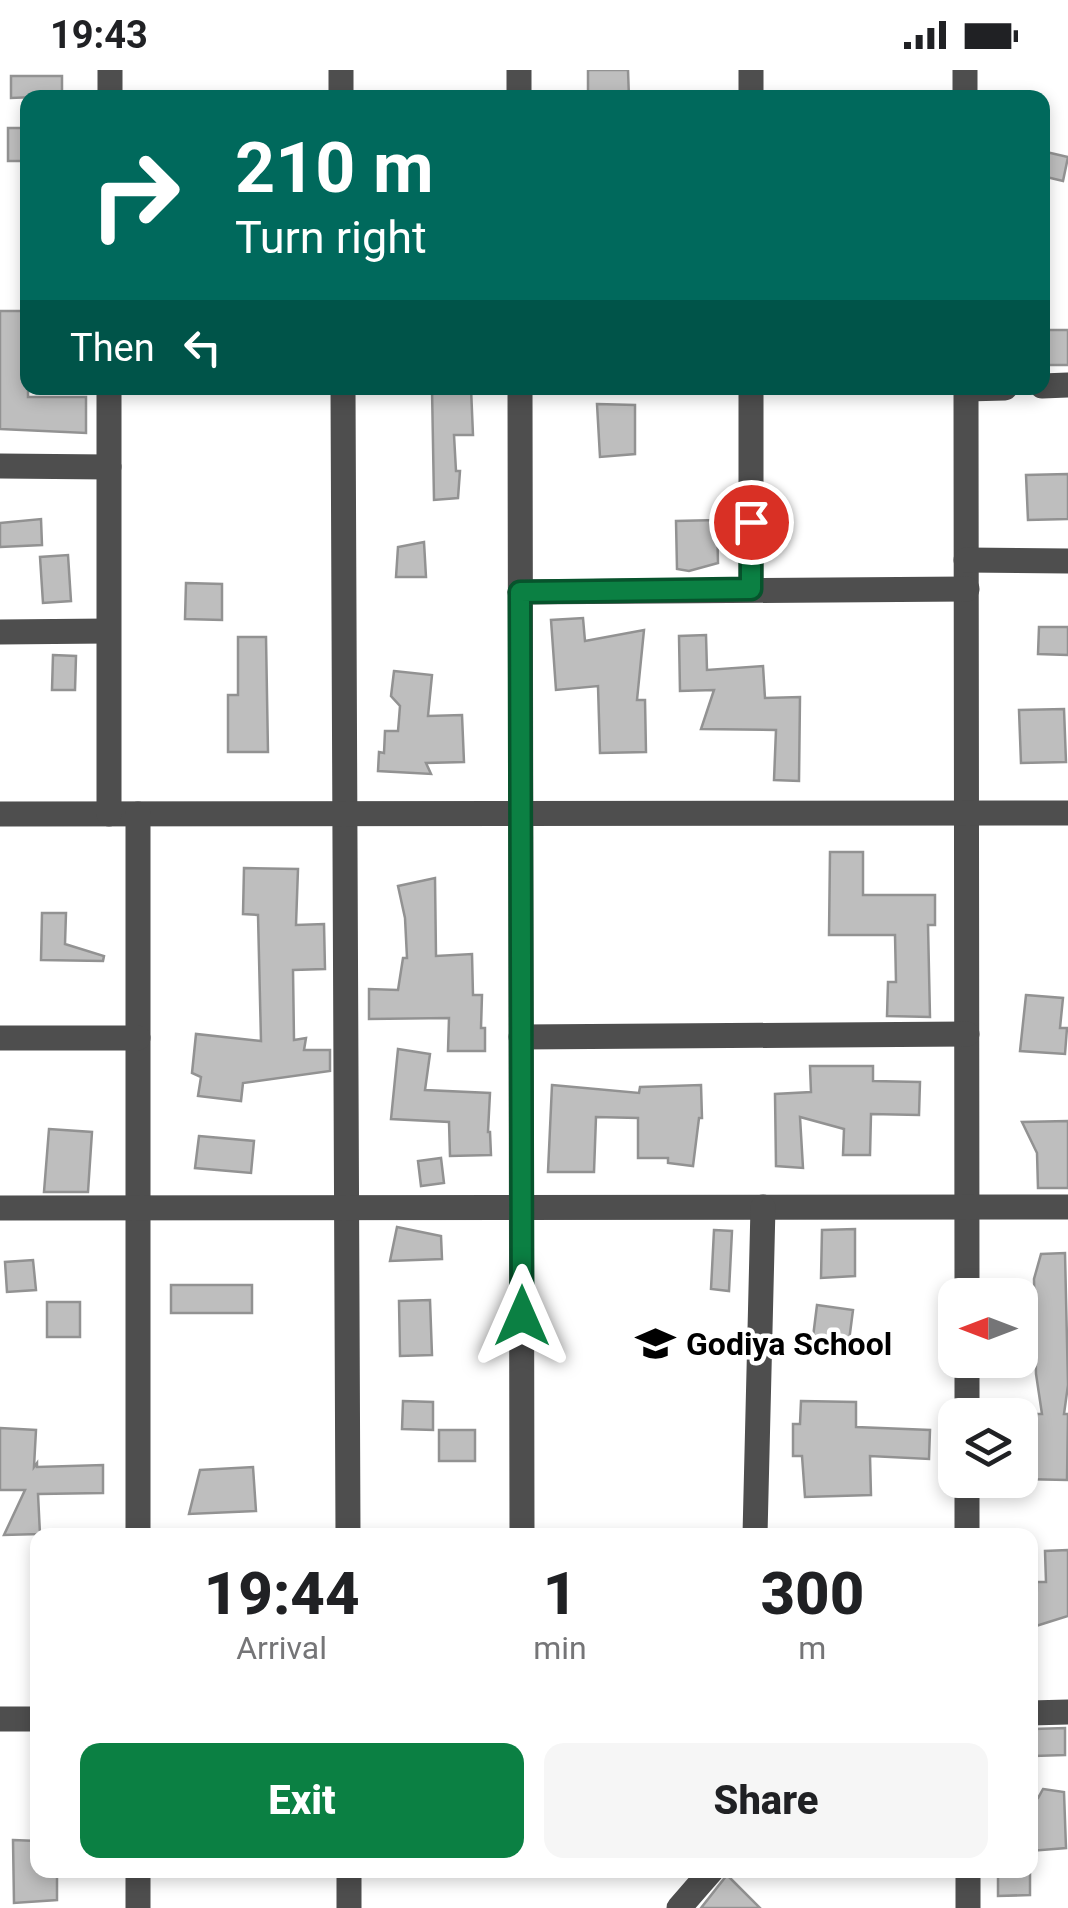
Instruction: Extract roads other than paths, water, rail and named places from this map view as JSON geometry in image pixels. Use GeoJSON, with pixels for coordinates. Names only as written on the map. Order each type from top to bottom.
{"type":"FeatureCollection","features":[{"type":"Feature","properties":{"kind":"street"},"geometry":{"type":"LineString","coordinates":[[109,395],[109,814]]}},
{"type":"Feature","properties":{"kind":"street"},"geometry":{"type":"LineString","coordinates":[[343,395],[348,1528]]}},
{"type":"Feature","properties":{"kind":"street"},"geometry":{"type":"LineString","coordinates":[[520,395],[522,1528]]}},
{"type":"Feature","properties":{"kind":"street"},"geometry":{"type":"LineString","coordinates":[[751,395],[751,589]]}},
{"type":"Feature","properties":{"kind":"street"},"geometry":{"type":"LineString","coordinates":[[966,395],[967,1278]]}},
{"type":"Feature","properties":{"kind":"street"},"geometry":{"type":"LineString","coordinates":[[0,466],[109,468]]}},
{"type":"Feature","properties":{"kind":"street"},"geometry":{"type":"LineString","coordinates":[[966,560],[1068,561]]}},
{"type":"Feature","properties":{"kind":"street"},"geometry":{"type":"LineString","coordinates":[[520,592],[967,589]]}},
{"type":"Feature","properties":{"kind":"street"},"geometry":{"type":"LineString","coordinates":[[0,632],[108,631]]}},
{"type":"Feature","properties":{"kind":"street"},"geometry":{"type":"LineString","coordinates":[[0,814],[1068,813]]}},
{"type":"Feature","properties":{"kind":"street"},"geometry":{"type":"LineString","coordinates":[[138,814],[138,1528]]}},
{"type":"Feature","properties":{"kind":"street"},"geometry":{"type":"LineString","coordinates":[[521,1037],[966,1034]]}},
{"type":"Feature","properties":{"kind":"street"},"geometry":{"type":"LineString","coordinates":[[0,1038],[138,1038]]}},
{"type":"Feature","properties":{"kind":"street"},"geometry":{"type":"LineString","coordinates":[[755,1528],[763,1207]]}},
{"type":"Feature","properties":{"kind":"street"},"geometry":{"type":"LineString","coordinates":[[0,1208],[1068,1207]]}},
{"type":"Feature","properties":{"kind":"street"},"geometry":{"type":"LineString","coordinates":[[967,1498],[967,1528]]}},
{"type":"Feature","properties":{"kind":"street"},"geometry":{"type":"LineString","coordinates":[[1038,1712],[1068,1712]]}},
{"type":"Feature","properties":{"kind":"street"},"geometry":{"type":"LineString","coordinates":[[0,1719],[30,1719]]}},
{"type":"Feature","properties":{"kind":"street"},"geometry":{"type":"LineString","coordinates":[[138,1878],[138,1908]]}},
{"type":"Feature","properties":{"kind":"street"},"geometry":{"type":"LineString","coordinates":[[349,1878],[349,1908]]}},
{"type":"Feature","properties":{"kind":"street"},"geometry":{"type":"LineString","coordinates":[[679,1908],[705,1878]]}},
{"type":"Feature","properties":{"kind":"street"},"geometry":{"type":"LineString","coordinates":[[968,1878],[968,1908]]}},
{"type":"Feature","properties":{"kind":"place","name":"Godiya School"},"geometry":{"type":"Point","coordinates":[656,1344]}}]}
